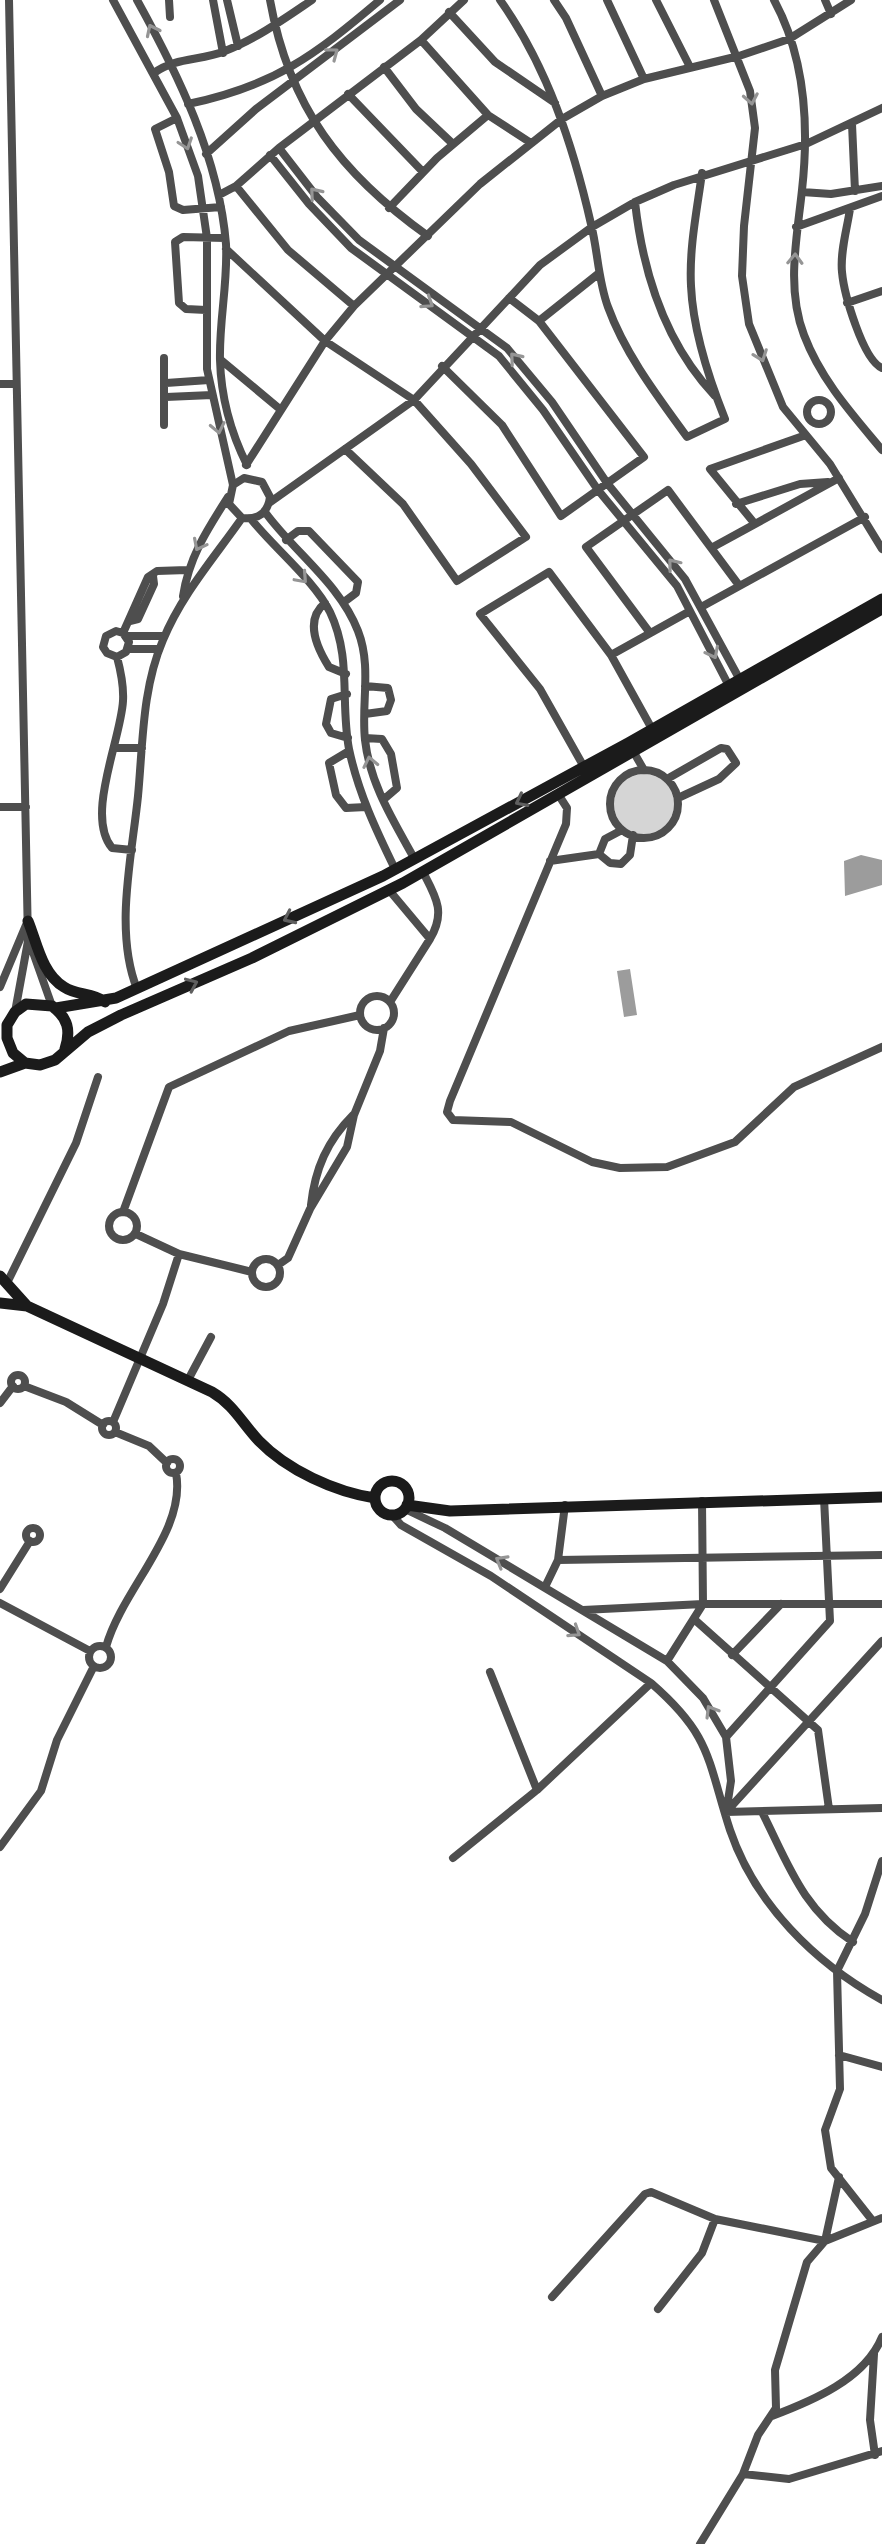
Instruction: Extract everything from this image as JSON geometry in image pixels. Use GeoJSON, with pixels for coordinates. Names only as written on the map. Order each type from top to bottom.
{"type":"FeatureCollection","features":[{"type":"Feature","properties":{"kind":"street"},"geometry":{"type":"LineString","coordinates":[[9,0],[28,941],[3,1039],[25,1063]]}},
{"type":"Feature","properties":{"kind":"street"},"geometry":{"type":"LineString","coordinates":[[113,0],[177,118],[198,176],[207,238],[210,388],[233,485]]}},
{"type":"Feature","properties":{"kind":"street"},"geometry":{"type":"LineString","coordinates":[[137,0],[188,104],[219,195],[226,249],[220,360],[235,440],[246,465],[266,486],[267,508],[286,540],[344,602],[358,631],[366,659],[365,738],[375,784],[414,858]]}},
{"type":"Feature","properties":{"kind":"street"},"geometry":{"type":"LineString","coordinates":[[169,0],[170,17]]}},
{"type":"Feature","properties":{"kind":"street"},"geometry":{"type":"LineString","coordinates":[[213,0],[223,53]]}},
{"type":"Feature","properties":{"kind":"street"},"geometry":{"type":"LineString","coordinates":[[227,0],[238,46]]}},
{"type":"Feature","properties":{"kind":"street"},"geometry":{"type":"LineString","coordinates":[[270,0],[288,70],[313,121],[354,176],[389,208],[428,236]]}},
{"type":"Feature","properties":{"kind":"street"},"geometry":{"type":"LineString","coordinates":[[154,73],[167,63],[223,53],[312,0]]}},
{"type":"Feature","properties":{"kind":"street"},"geometry":{"type":"LineString","coordinates":[[188,104],[227,96],[288,70],[380,0]]}},
{"type":"Feature","properties":{"kind":"street"},"geometry":{"type":"LineString","coordinates":[[206,154],[256,109],[400,0]]}},
{"type":"Feature","properties":{"kind":"street"},"geometry":{"type":"LineString","coordinates":[[219,195],[236,186],[313,121],[421,40],[464,0]]}},
{"type":"Feature","properties":{"kind":"street"},"geometry":{"type":"LineString","coordinates":[[500,0],[519,25],[562,119],[592,227],[598,274],[609,310],[641,369],[687,437],[725,419],[717,398],[691,288],[692,241],[702,173]]}},
{"type":"Feature","properties":{"kind":"street"},"geometry":{"type":"LineString","coordinates":[[554,0],[566,18],[602,96]]}},
{"type":"Feature","properties":{"kind":"street"},"geometry":{"type":"LineString","coordinates":[[607,0],[644,79]]}},
{"type":"Feature","properties":{"kind":"street"},"geometry":{"type":"LineString","coordinates":[[656,0],[690,67]]}},
{"type":"Feature","properties":{"kind":"street"},"geometry":{"type":"LineString","coordinates":[[714,0],[739,56],[750,91],[755,128],[742,276],[749,324],[783,407],[865,517],[882,549]]}},
{"type":"Feature","properties":{"kind":"street"},"geometry":{"type":"LineString","coordinates":[[774,0],[799,76],[806,144],[796,227],[794,296],[803,333],[840,403],[882,450]]}},
{"type":"Feature","properties":{"kind":"street"},"geometry":{"type":"LineString","coordinates":[[825,0],[831,14]]}},
{"type":"Feature","properties":{"kind":"street"},"geometry":{"type":"LineString","coordinates":[[246,465],[325,341],[354,306],[480,184],[562,119],[602,96],[644,79],[739,56],[789,39],[851,0]]}},
{"type":"Feature","properties":{"kind":"street"},"geometry":{"type":"LineString","coordinates":[[449,12],[495,62],[555,103]]}},
{"type":"Feature","properties":{"kind":"street"},"geometry":{"type":"LineString","coordinates":[[421,40],[488,115],[531,143]]}},
{"type":"Feature","properties":{"kind":"street"},"geometry":{"type":"LineString","coordinates":[[384,67],[416,109],[453,144]]}},
{"type":"Feature","properties":{"kind":"street"},"geometry":{"type":"LineString","coordinates":[[348,94],[423,172]]}},
{"type":"Feature","properties":{"kind":"street"},"geometry":{"type":"LineString","coordinates":[[137,989],[132,975],[127,916],[145,704],[159,649],[183,597],[247,518],[267,508],[414,400],[442,366],[540,265],[592,227],[635,202],[702,173],[806,144],[882,108]]}},
{"type":"Feature","properties":{"kind":"street"},"geometry":{"type":"LineString","coordinates":[[389,208],[423,172],[488,115]]}},
{"type":"Feature","properties":{"kind":"street"},"geometry":{"type":"LineString","coordinates":[[177,118],[155,129],[169,172],[174,206],[204,210],[221,207]]}},
{"type":"Feature","properties":{"kind":"street"},"geometry":{"type":"LineString","coordinates":[[852,124],[855,191]]}},
{"type":"Feature","properties":{"kind":"street"},"geometry":{"type":"LineString","coordinates":[[279,148],[349,229],[395,269],[507,348],[552,402],[607,483],[685,579],[703,606],[735,683]]}},
{"type":"Feature","properties":{"kind":"street"},"geometry":{"type":"LineString","coordinates":[[270,155],[340,237],[386,276],[499,356],[543,410],[598,490],[677,586],[735,683]]}},
{"type":"Feature","properties":{"kind":"street"},"geometry":{"type":"LineString","coordinates":[[236,186],[288,250],[354,306]]}},
{"type":"Feature","properties":{"kind":"street"},"geometry":{"type":"LineString","coordinates":[[802,192],[855,191],[882,186]]}},
{"type":"Feature","properties":{"kind":"street"},"geometry":{"type":"LineString","coordinates":[[796,227],[882,196]]}},
{"type":"Feature","properties":{"kind":"street"},"geometry":{"type":"LineString","coordinates":[[635,202],[649,282],[687,366],[717,398]]}},
{"type":"Feature","properties":{"kind":"street"},"geometry":{"type":"LineString","coordinates":[[850,209],[841,270],[847,303],[863,341],[882,368]]}},
{"type":"Feature","properties":{"kind":"street"},"geometry":{"type":"LineString","coordinates":[[224,301],[186,309],[179,303],[174,246],[183,237],[225,238]]}},
{"type":"Feature","properties":{"kind":"street"},"geometry":{"type":"LineString","coordinates":[[226,249],[325,341],[414,400],[453,442],[526,537],[457,581],[403,504],[345,449]]}},
{"type":"Feature","properties":{"kind":"street"},"geometry":{"type":"LineString","coordinates":[[539,321],[598,274]]}},
{"type":"Feature","properties":{"kind":"street"},"geometry":{"type":"LineString","coordinates":[[847,303],[882,291]]}},
{"type":"Feature","properties":{"kind":"street"},"geometry":{"type":"LineString","coordinates":[[442,366],[502,425],[561,516],[644,457],[539,321],[509,298]]}},
{"type":"Feature","properties":{"kind":"street"},"geometry":{"type":"LineString","coordinates":[[164,358],[164,425]]}},
{"type":"Feature","properties":{"kind":"street"},"geometry":{"type":"LineString","coordinates":[[220,360],[281,410]]}},
{"type":"Feature","properties":{"kind":"street"},"geometry":{"type":"LineString","coordinates":[[166,383],[210,388]]}},
{"type":"Feature","properties":{"kind":"street"},"geometry":{"type":"LineString","coordinates":[[0,384],[16,384]]}},
{"type":"Feature","properties":{"kind":"street"},"geometry":{"type":"LineString","coordinates":[[166,397],[223,387]]}},
{"type":"Feature","properties":{"kind":"street"},"geometry":{"type":"LineString","coordinates":[[821,400],[830,407],[831,415],[826,421],[815,423],[809,418],[808,407],[813,401],[821,400]]}},
{"type":"Feature","properties":{"kind":"street"},"geometry":{"type":"LineString","coordinates":[[830,407],[840,403]]}},
{"type":"Feature","properties":{"kind":"street"},"geometry":{"type":"LineString","coordinates":[[798,426],[809,418]]}},
{"type":"Feature","properties":{"kind":"street"},"geometry":{"type":"LineString","coordinates":[[755,524],[711,473],[713,466],[806,435]]}},
{"type":"Feature","properties":{"kind":"street"},"geometry":{"type":"LineString","coordinates":[[183,597],[187,570],[201,539],[233,485],[244,478],[257,479]]}},
{"type":"Feature","properties":{"kind":"street"},"geometry":{"type":"LineString","coordinates":[[736,504],[800,484],[836,480]]}},
{"type":"Feature","properties":{"kind":"street"},"geometry":{"type":"LineString","coordinates":[[713,547],[836,480]]}},
{"type":"Feature","properties":{"kind":"street"},"geometry":{"type":"LineString","coordinates":[[650,633],[586,547],[668,490],[738,584]]}},
{"type":"Feature","properties":{"kind":"street"},"geometry":{"type":"LineString","coordinates":[[228,497],[232,510],[247,518],[325,603],[341,638],[346,674],[349,751],[366,807],[395,869]]}},
{"type":"Feature","properties":{"kind":"street"},"geometry":{"type":"LineString","coordinates":[[703,606],[738,584],[865,517]]}},
{"type":"Feature","properties":{"kind":"street"},"geometry":{"type":"LineString","coordinates":[[286,540],[298,531],[309,531],[358,582],[356,593],[344,602]]}},
{"type":"Feature","properties":{"kind":"street"},"geometry":{"type":"LineString","coordinates":[[128,649],[124,634],[130,621],[138,619],[154,584],[153,576],[157,571],[187,570]]}},
{"type":"Feature","properties":{"kind":"street"},"geometry":{"type":"LineString","coordinates":[[584,767],[540,689],[480,614],[549,572],[611,655],[652,729]]}},
{"type":"Feature","properties":{"kind":"street"},"geometry":{"type":"LineString","coordinates":[[8,1015],[26,1004],[39,1002],[54,1007],[105,1002],[395,869],[584,767],[882,599]]}},
{"type":"Feature","properties":{"kind":"street"},"geometry":{"type":"LineString","coordinates":[[325,603],[315,614],[314,630],[329,667],[346,674]]}},
{"type":"Feature","properties":{"kind":"street"},"geometry":{"type":"LineString","coordinates":[[0,1072],[25,1063],[40,1065],[55,1060],[88,1032],[121,1015],[252,958],[389,890],[882,609]]}},
{"type":"Feature","properties":{"kind":"street"},"geometry":{"type":"LineString","coordinates":[[611,655],[690,611]]}},
{"type":"Feature","properties":{"kind":"street"},"geometry":{"type":"LineString","coordinates":[[341,638],[358,631]]}},
{"type":"Feature","properties":{"kind":"street"},"geometry":{"type":"LineString","coordinates":[[117,657],[107,653],[103,643],[109,633],[164,636]]}},
{"type":"Feature","properties":{"kind":"street"},"geometry":{"type":"LineString","coordinates":[[117,657],[128,649],[159,649]]}},
{"type":"Feature","properties":{"kind":"street"},"geometry":{"type":"LineString","coordinates":[[117,657],[123,702],[102,797],[108,843],[112,848],[132,850]]}},
{"type":"Feature","properties":{"kind":"street"},"geometry":{"type":"LineString","coordinates":[[365,686],[388,688],[391,700],[387,711],[365,714]]}},
{"type":"Feature","properties":{"kind":"street"},"geometry":{"type":"LineString","coordinates":[[347,694],[331,699],[326,724],[331,733],[348,738]]}},
{"type":"Feature","properties":{"kind":"street"},"geometry":{"type":"LineString","coordinates":[[365,738],[382,739],[391,754],[397,788],[383,800]]}},
{"type":"Feature","properties":{"kind":"street"},"geometry":{"type":"LineString","coordinates":[[115,748],[142,748]]}},
{"type":"Feature","properties":{"kind":"street"},"geometry":{"type":"LineString","coordinates":[[667,779],[721,748],[727,749],[736,763],[719,779],[678,798]]}},
{"type":"Feature","properties":{"kind":"street"},"geometry":{"type":"LineString","coordinates":[[349,751],[329,763],[336,795],[346,808],[366,807]]}},
{"type":"Feature","properties":{"kind":"street"},"geometry":{"type":"LineString","coordinates":[[633,751],[644,770]]}},
{"type":"Feature","properties":{"kind":"street"},"geometry":{"type":"LineString","coordinates":[[605,768],[616,786]]}},
{"type":"Feature","properties":{"kind":"street"},"geometry":{"type":"LineString","coordinates":[[644,770],[667,779],[678,798],[674,819],[668,828],[648,837],[622,830],[610,803],[616,786],[626,775],[644,770]]}},
{"type":"Feature","properties":{"kind":"street"},"geometry":{"type":"LineString","coordinates":[[558,794],[567,808],[566,824],[450,1101],[447,1112],[453,1120],[511,1122],[592,1162],[620,1168],[667,1167],[735,1142],[794,1087],[882,1047]]}},
{"type":"Feature","properties":{"kind":"street"},"geometry":{"type":"LineString","coordinates":[[0,807],[26,807]]}},
{"type":"Feature","properties":{"kind":"street"},"geometry":{"type":"LineString","coordinates":[[599,854],[605,839],[622,830]]}},
{"type":"Feature","properties":{"kind":"street"},"geometry":{"type":"LineString","coordinates":[[382,843],[401,834]]}},
{"type":"Feature","properties":{"kind":"street"},"geometry":{"type":"LineString","coordinates":[[550,861],[599,854],[610,863],[623,863],[630,855],[633,835]]}},
{"type":"Feature","properties":{"kind":"street"},"geometry":{"type":"LineString","coordinates":[[390,1002],[437,927],[440,906],[423,872]]}},
{"type":"Feature","properties":{"kind":"street"},"geometry":{"type":"LineString","coordinates":[[389,890],[430,939]]}},
{"type":"Feature","properties":{"kind":"street"},"geometry":{"type":"LineString","coordinates":[[0,987],[28,921]]}},
{"type":"Feature","properties":{"kind":"street"},"geometry":{"type":"LineString","coordinates":[[28,921],[47,972],[63,987],[95,995],[105,1002]]}},
{"type":"Feature","properties":{"kind":"street"},"geometry":{"type":"LineString","coordinates":[[28,941],[54,1007],[66,1020],[69,1034],[65,1049]]}},
{"type":"Feature","properties":{"kind":"street"},"geometry":{"type":"LineString","coordinates":[[278,1265],[288,1258],[310,1209],[347,1147],[354,1115],[380,1051],[384,1028],[394,1016],[390,1002],[380,997],[370,998],[362,1005],[360,1015],[369,1028],[384,1028]]}},
{"type":"Feature","properties":{"kind":"street"},"geometry":{"type":"LineString","coordinates":[[136,1234],[123,1241],[111,1234],[111,1220],[123,1212],[169,1087],[289,1031],[360,1015]]}},
{"type":"Feature","properties":{"kind":"street"},"geometry":{"type":"LineString","coordinates":[[27,1306],[3,1280],[76,1143],[98,1077]]}},
{"type":"Feature","properties":{"kind":"street"},"geometry":{"type":"LineString","coordinates":[[310,1209],[319,1165],[338,1130],[354,1115]]}},
{"type":"Feature","properties":{"kind":"street"},"geometry":{"type":"LineString","coordinates":[[123,1212],[135,1217],[136,1234]]}},
{"type":"Feature","properties":{"kind":"street"},"geometry":{"type":"LineString","coordinates":[[136,1234],[179,1254],[252,1272]]}},
{"type":"Feature","properties":{"kind":"street"},"geometry":{"type":"LineString","coordinates":[[111,1426],[141,1357],[179,1254]]}},
{"type":"Feature","properties":{"kind":"street"},"geometry":{"type":"LineString","coordinates":[[252,1272],[260,1260],[270,1260],[278,1265]]}},
{"type":"Feature","properties":{"kind":"street"},"geometry":{"type":"LineString","coordinates":[[252,1272],[258,1285],[272,1286],[279,1279],[278,1265]]}},
{"type":"Feature","properties":{"kind":"street"},"geometry":{"type":"LineString","coordinates":[[0,1303],[27,1306],[188,1380],[226,1400],[259,1440],[277,1454],[329,1486],[375,1498]]}},
{"type":"Feature","properties":{"kind":"street"},"geometry":{"type":"LineString","coordinates":[[188,1380],[211,1337]]}},
{"type":"Feature","properties":{"kind":"street"},"geometry":{"type":"LineString","coordinates":[[0,1403],[13,1386],[12,1378],[18,1375],[24,1379],[24,1386],[66,1402],[149,1446],[167,1463],[169,1472],[176,1473],[178,1497],[172,1520],[130,1591],[106,1647]]}},
{"type":"Feature","properties":{"kind":"street"},"geometry":{"type":"LineString","coordinates":[[406,1507],[407,1491],[396,1482],[382,1484],[375,1498],[379,1509],[651,1683],[694,1727],[710,1756],[730,1829],[758,1890],[780,1919],[837,1971],[882,2000]]}},
{"type":"Feature","properties":{"kind":"street"},"geometry":{"type":"LineString","coordinates":[[392,1515],[406,1507],[450,1511],[882,1497]]}},
{"type":"Feature","properties":{"kind":"street"},"geometry":{"type":"LineString","coordinates":[[726,1737],[827,1628],[829,1603],[824,1498]]}},
{"type":"Feature","properties":{"kind":"street"},"geometry":{"type":"LineString","coordinates":[[667,1661],[703,1604],[702,1501]]}},
{"type":"Feature","properties":{"kind":"street"},"geometry":{"type":"LineString","coordinates":[[545,1587],[558,1560],[565,1505]]}},
{"type":"Feature","properties":{"kind":"street"},"geometry":{"type":"LineString","coordinates":[[406,1507],[667,1661],[703,1698],[726,1737],[731,1781],[726,1812]]}},
{"type":"Feature","properties":{"kind":"street"},"geometry":{"type":"LineString","coordinates":[[30,1541],[0,1592],[0,1603],[90,1651]]}},
{"type":"Feature","properties":{"kind":"street"},"geometry":{"type":"LineString","coordinates":[[558,1560],[882,1555]]}},
{"type":"Feature","properties":{"kind":"street"},"geometry":{"type":"LineString","coordinates":[[582,1610],[703,1604],[882,1604]]}},
{"type":"Feature","properties":{"kind":"street"},"geometry":{"type":"LineString","coordinates":[[732,1655],[781,1604]]}},
{"type":"Feature","properties":{"kind":"street"},"geometry":{"type":"LineString","coordinates":[[695,1620],[819,1734],[829,1809]]}},
{"type":"Feature","properties":{"kind":"street"},"geometry":{"type":"LineString","coordinates":[[726,1812],[882,1641]]}},
{"type":"Feature","properties":{"kind":"street"},"geometry":{"type":"LineString","coordinates":[[97,1646],[106,1647],[111,1654],[109,1662],[103,1667],[94,1666],[89,1659],[90,1651],[97,1646]]}},
{"type":"Feature","properties":{"kind":"street"},"geometry":{"type":"LineString","coordinates":[[0,1847],[41,1791],[57,1740],[94,1666]]}},
{"type":"Feature","properties":{"kind":"street"},"geometry":{"type":"LineString","coordinates":[[490,1672],[537,1790]]}},
{"type":"Feature","properties":{"kind":"street"},"geometry":{"type":"LineString","coordinates":[[453,1858],[537,1790],[651,1683]]}},
{"type":"Feature","properties":{"kind":"street"},"geometry":{"type":"LineString","coordinates":[[726,1812],[763,1814],[882,1808]]}},
{"type":"Feature","properties":{"kind":"street"},"geometry":{"type":"LineString","coordinates":[[763,1814],[795,1880],[816,1914],[853,1942]]}},
{"type":"Feature","properties":{"kind":"street"},"geometry":{"type":"LineString","coordinates":[[700,2544],[743,2474],[758,2435],[776,2408],[775,2370],[794,2318],[802,2274],[817,2246],[877,2219],[839,2177],[826,2152],[825,2130],[839,2100],[837,1971],[853,1942],[882,1861]]}},
{"type":"Feature","properties":{"kind":"street"},"geometry":{"type":"LineString","coordinates":[[839,2055],[882,2067]]}},
{"type":"Feature","properties":{"kind":"street"},"geometry":{"type":"LineString","coordinates":[[825,2241],[839,2177]]}},
{"type":"Feature","properties":{"kind":"street"},"geometry":{"type":"LineString","coordinates":[[552,2297],[645,2194],[651,2192],[715,2219],[825,2241]]}},
{"type":"Feature","properties":{"kind":"street"},"geometry":{"type":"LineString","coordinates":[[658,2309],[702,2253],[715,2219]]}},
{"type":"Feature","properties":{"kind":"street"},"geometry":{"type":"LineString","coordinates":[[743,2474],[789,2479],[878,2453],[870,2420],[874,2354],[882,2337]]}},
{"type":"Feature","properties":{"kind":"street"},"geometry":{"type":"LineString","coordinates":[[772,2416],[828,2390],[874,2354]]}},
{"type":"Feature","properties":{"kind":"shaded area"},"geometry":{"type":"Polygon","coordinates":[[[644,774],[665,783],[674,804],[665,825],[644,834],[623,825],[614,804],[623,783],[644,774]]]}},
{"type":"Feature","properties":{"kind":"shaded area"},"geometry":{"type":"Polygon","coordinates":[[[861,855],[882,860],[882,885],[845,896],[844,861],[861,855]]]}},
{"type":"Feature","properties":{"kind":"shaded area"},"geometry":{"type":"Polygon","coordinates":[[[630,969],[637,1015],[624,1017],[617,971],[630,969]]]}}]}
